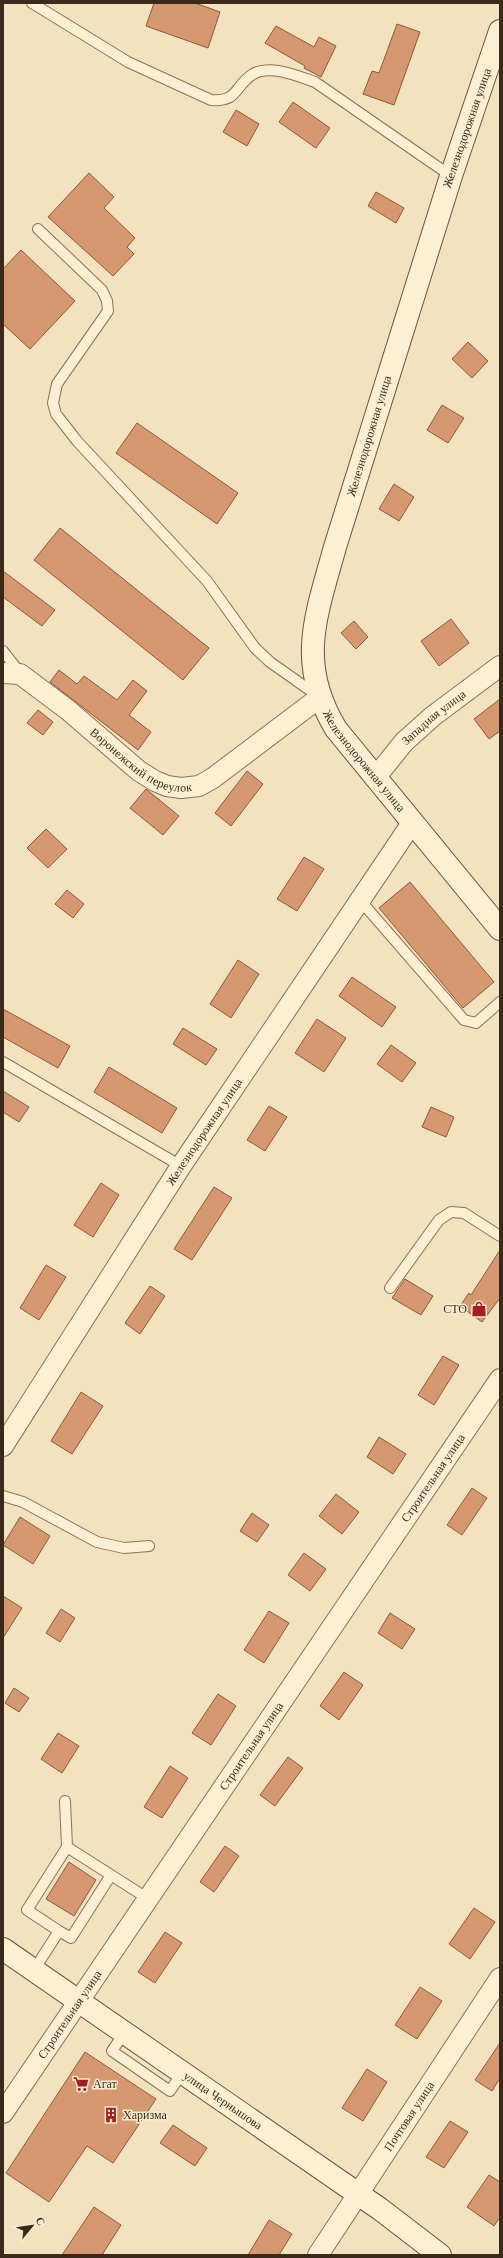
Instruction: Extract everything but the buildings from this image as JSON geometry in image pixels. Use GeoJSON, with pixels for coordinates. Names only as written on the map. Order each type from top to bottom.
{"type":"FeatureCollection","features":[{"type":"Feature","properties":{"kind":"main road","name":"Железнодорожная улица"},"geometry":{"type":"LineString","coordinates":[[500,31],[451,176],[337,539],[322,592],[314,629],[313,649],[314,675],[319,698],[336,729],[500,929]]}},
{"type":"Feature","properties":{"kind":"main road","name":"улица Чернышова"},"geometry":{"type":"LineString","coordinates":[[3,1949],[359,2195],[440,2255]]}},
{"type":"Feature","properties":{"kind":"street","name":"Западная улица"},"geometry":{"type":"LineString","coordinates":[[375,778],[404,742],[432,716],[500,666]]}},
{"type":"Feature","properties":{"kind":"street","name":"Воронежский переулок"},"geometry":{"type":"LineString","coordinates":[[12,673],[68,710],[139,771],[167,786],[181,788],[199,786],[213,778],[319,698]]}},
{"type":"Feature","properties":{"kind":"street","name":"Железнодорожная улица"},"geometry":{"type":"LineString","coordinates":[[3,1446],[181,1166],[412,822]]}},
{"type":"Feature","properties":{"kind":"street","name":"Строительная улица"},"geometry":{"type":"LineString","coordinates":[[3,2113],[80,2001],[147,1898],[260,1736],[500,1380]]}},
{"type":"Feature","properties":{"kind":"street","name":"Почтовая улица"},"geometry":{"type":"LineString","coordinates":[[318,2255],[359,2195],[500,1978]]}},
{"type":"Feature","properties":{"kind":"lane"},"geometry":{"type":"LineString","coordinates":[[32,3],[128,62],[211,100],[222,101],[232,97],[246,79],[254,73],[267,70],[295,74],[315,82],[451,176]]}},
{"type":"Feature","properties":{"kind":"lane"},"geometry":{"type":"LineString","coordinates":[[38,229],[102,290],[107,302],[108,311],[57,384],[53,403],[56,414],[77,441],[207,582],[255,648],[270,662],[319,698]]}},
{"type":"Feature","properties":{"kind":"lane"},"geometry":{"type":"LineString","coordinates":[[3,651],[12,673]]}},
{"type":"Feature","properties":{"kind":"lane"},"geometry":{"type":"LineString","coordinates":[[359,900],[464,1020],[476,1023],[500,1002]]}},
{"type":"Feature","properties":{"kind":"lane"},"geometry":{"type":"LineString","coordinates":[[3,1062],[181,1166]]}},
{"type":"Feature","properties":{"kind":"lane"},"geometry":{"type":"LineString","coordinates":[[390,1288],[439,1220],[451,1212],[464,1213],[500,1236]]}},
{"type":"Feature","properties":{"kind":"lane"},"geometry":{"type":"LineString","coordinates":[[3,1496],[23,1502],[97,1542],[124,1548],[149,1546]]}},
{"type":"Feature","properties":{"kind":"lane"},"geometry":{"type":"LineString","coordinates":[[65,1801],[68,1847],[27,1910],[71,1938],[111,1875]]}},
{"type":"Feature","properties":{"kind":"lane"},"geometry":{"type":"LineString","coordinates":[[68,1847],[147,1898]]}},
{"type":"Feature","properties":{"kind":"lane"},"geometry":{"type":"LineString","coordinates":[[34,1970],[59,1931]]}},
{"type":"Feature","properties":{"kind":"place","name":"СТО"},"geometry":{"type":"Point","coordinates":[479,1309]}},
{"type":"Feature","properties":{"kind":"place","name":"Агат"},"geometry":{"type":"Point","coordinates":[81,2084]}},
{"type":"Feature","properties":{"kind":"place","name":"Харизма"},"geometry":{"type":"Point","coordinates":[111,2115]}}]}
